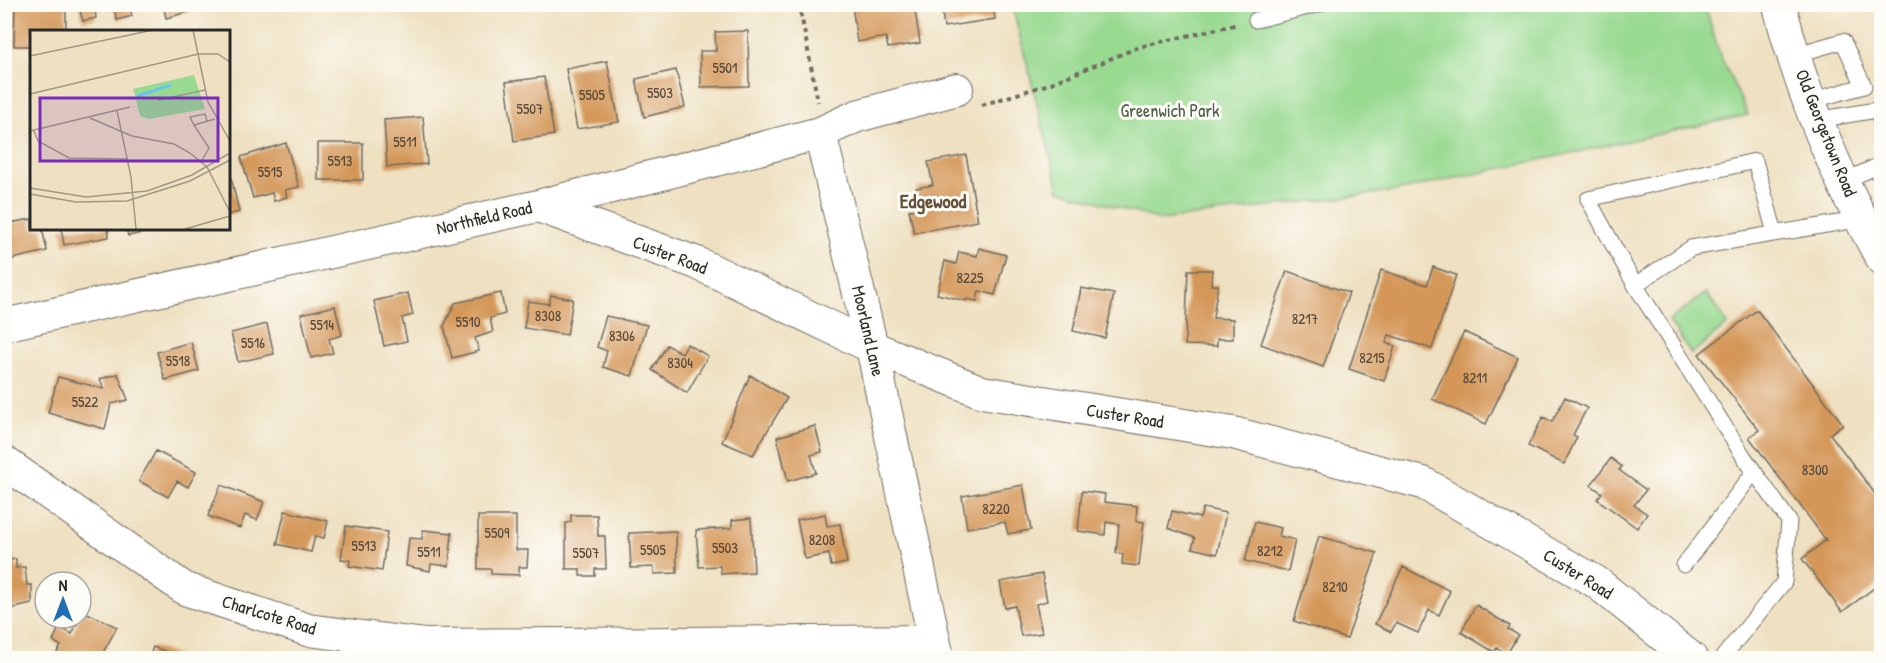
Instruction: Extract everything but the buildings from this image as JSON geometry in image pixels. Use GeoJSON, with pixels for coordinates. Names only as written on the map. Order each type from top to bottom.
{"type":"FeatureCollection","features":[{"type":"Feature","properties":{"kind":"main road","name":"Old Georgetown Road"},"geometry":{"type":"LineString","coordinates":[[1779,4],[1814,110],[1844,181],[1881,258]]}},
{"type":"Feature","properties":{"kind":"street","name":"Northfield Road"},"geometry":{"type":"LineString","coordinates":[[4,325],[538,206],[820,133],[857,116],[969,97]]}},
{"type":"Feature","properties":{"kind":"street","name":"Moorland Lane"},"geometry":{"type":"LineString","coordinates":[[820,133],[872,347],[936,650]]}},
{"type":"Feature","properties":{"kind":"street","name":"Custer Road"},"geometry":{"type":"LineString","coordinates":[[538,206],[697,264],[872,347],[982,392],[1233,433],[1423,483],[1596,582],[1691,658]]}},
{"type":"Feature","properties":{"kind":"street","name":"Charlcote Road"},"geometry":{"type":"LineString","coordinates":[[4,462],[185,589],[308,630],[426,645],[936,650]]}},
{"type":"Feature","properties":{"kind":"lane"},"geometry":{"type":"LineString","coordinates":[[1256,20],[1320,4]]}},
{"type":"Feature","properties":{"kind":"lane"},"geometry":{"type":"LineString","coordinates":[[1794,55],[1843,41],[1864,86],[1814,110]]}},
{"type":"Feature","properties":{"kind":"lane"},"geometry":{"type":"LineString","coordinates":[[1814,110],[1876,110],[1881,123]]}},
{"type":"Feature","properties":{"kind":"lane"},"geometry":{"type":"LineString","coordinates":[[1722,658],[1784,582],[1790,521],[1754,472],[1635,285],[1588,199],[1755,161],[1775,233]]}},
{"type":"Feature","properties":{"kind":"lane"},"geometry":{"type":"LineString","coordinates":[[1844,181],[1881,164]]}},
{"type":"Feature","properties":{"kind":"lane"},"geometry":{"type":"LineString","coordinates":[[1635,285],[1691,248],[1862,219]]}},
{"type":"Feature","properties":{"kind":"lane"},"geometry":{"type":"LineString","coordinates":[[1684,565],[1754,472]]}},
{"type":"Feature","properties":{"kind":"path"},"geometry":{"type":"LineString","coordinates":[[799,4],[818,96],[820,133]]}},
{"type":"Feature","properties":{"kind":"path"},"geometry":{"type":"LineString","coordinates":[[969,97],[1049,84],[1139,47],[1256,20]]}},
{"type":"Feature","properties":{"kind":"green space","name":"Greenwich Park"},"geometry":{"type":"Polygon","coordinates":[[[1012,5],[1705,5],[1719,53],[1748,115],[1396,191],[1160,220],[1059,190],[1012,5]]]}},
{"type":"Feature","properties":{"kind":"green space"},"geometry":{"type":"Polygon","coordinates":[[[1706,293],[1728,324],[1691,354],[1669,321],[1706,293]]]}},
{"type":"Feature","properties":{"kind":"district","name":"Edgewood"},"geometry":{"type":"Point","coordinates":[933,201]}}]}
